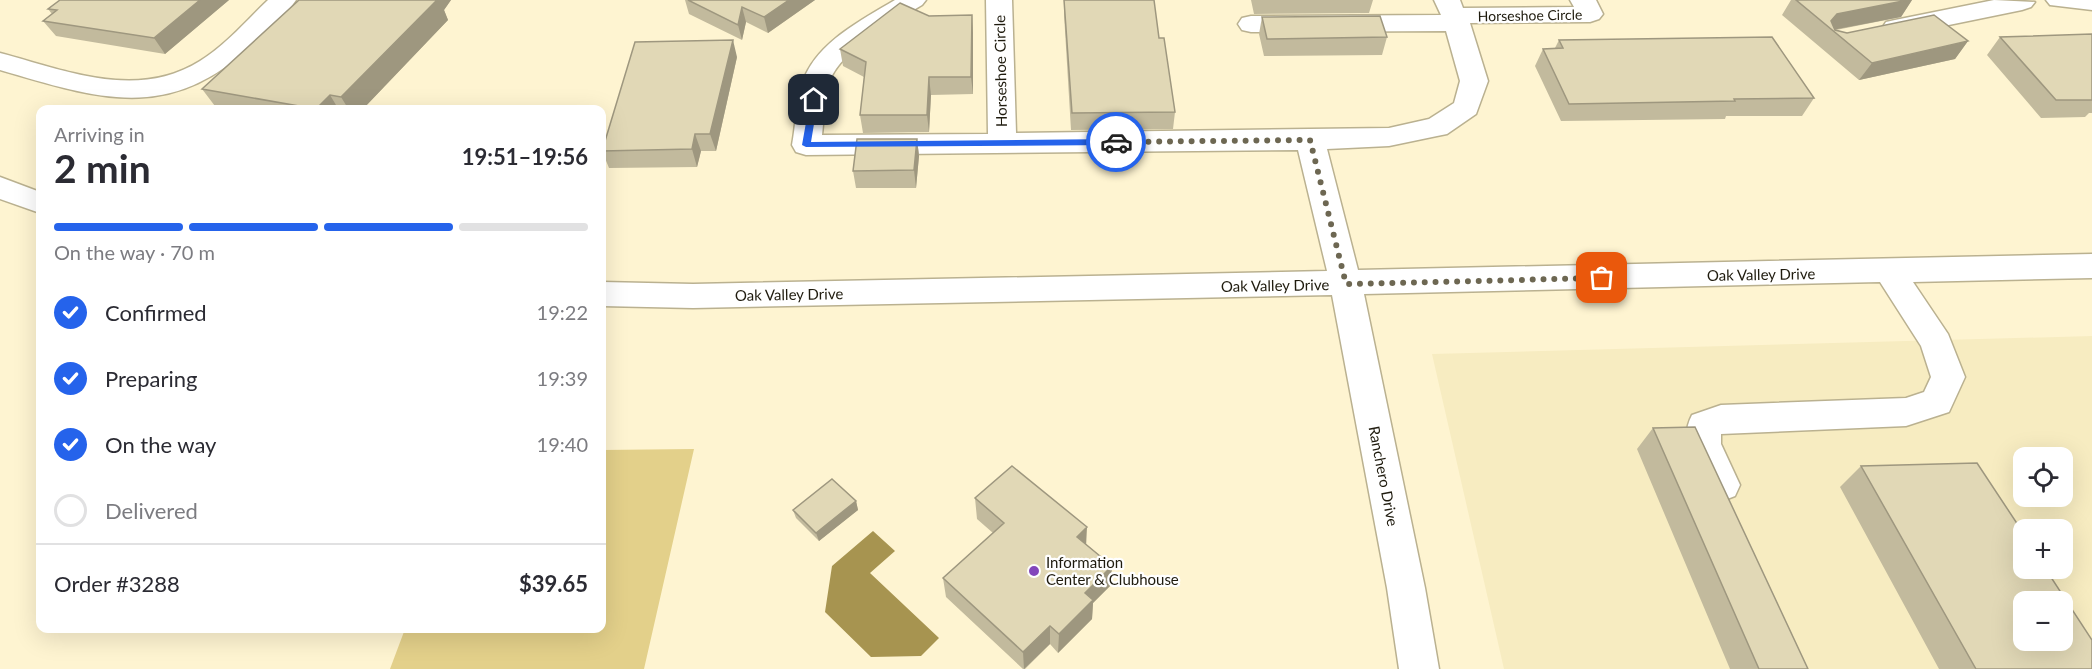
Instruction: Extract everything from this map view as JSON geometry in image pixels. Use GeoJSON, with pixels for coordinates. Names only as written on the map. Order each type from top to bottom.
{"type":"FeatureCollection","features":[{"type":"Feature","properties":{"kind":"street"},"geometry":{"type":"LineString","coordinates":[[1,62],[106,90],[144,91],[181,82],[210,67],[283,0]]}},
{"type":"Feature","properties":{"kind":"street","name":"Horseshoe Circle"},"geometry":{"type":"LineString","coordinates":[[913,0],[871,27],[829,59],[817,78],[806,145],[1310,140],[1389,136],[1437,127],[1466,108],[1474,81],[1452,13],[1590,14],[1583,0]]}},
{"type":"Feature","properties":{"kind":"street","name":"Horseshoe Circle"},"geometry":{"type":"LineString","coordinates":[[999,0],[1002,143]]}},
{"type":"Feature","properties":{"kind":"street"},"geometry":{"type":"LineString","coordinates":[[2060,0],[2092,2]]}},
{"type":"Feature","properties":{"kind":"street"},"geometry":{"type":"LineString","coordinates":[[1870,33],[2028,1]]}},
{"type":"Feature","properties":{"kind":"street"},"geometry":{"type":"LineString","coordinates":[[1251,24],[1452,13]]}},
{"type":"Feature","properties":{"kind":"street"},"geometry":{"type":"LineString","coordinates":[[1310,140],[1346,284]]}},
{"type":"Feature","properties":{"kind":"street"},"geometry":{"type":"LineString","coordinates":[[0,187],[36,201]]}},
{"type":"Feature","properties":{"kind":"street","name":"Oak Valley Drive"},"geometry":{"type":"LineString","coordinates":[[606,294],[717,296],[2092,266]]}},
{"type":"Feature","properties":{"kind":"street"},"geometry":{"type":"LineString","coordinates":[[1738,519],[1703,444],[1704,425],[1721,419],[1906,412],[1937,402],[1948,377],[1936,343],[1888,270]]}},
{"type":"Feature","properties":{"kind":"street","name":"Ranchero Drive"},"geometry":{"type":"LineString","coordinates":[[1346,284],[1406,588],[1419,669]]}},
{"type":"Feature","properties":{"kind":"shaded area"},"geometry":{"type":"Polygon","coordinates":[[[2092,336],[2092,669],[1504,669],[1432,354],[2092,336]]]}},
{"type":"Feature","properties":{"kind":"shaded area"},"geometry":{"type":"Polygon","coordinates":[[[694,449],[644,669],[390,669],[404,633],[606,633],[606,450],[694,449]]]}},
{"type":"Feature","properties":{"kind":"shaded area"},"geometry":{"type":"Polygon","coordinates":[[[873,531],[895,551],[870,573],[939,638],[921,656],[871,657],[825,612],[832,566],[873,531]]]}},
{"type":"Feature","properties":{"kind":"building"},"geometry":{"type":"Polygon","coordinates":[[[60,0],[200,0],[154,38],[43,21],[57,10],[48,9],[60,0]]]}},
{"type":"Feature","properties":{"kind":"building"},"geometry":{"type":"Polygon","coordinates":[[[299,0],[437,0],[341,97],[330,95],[320,105],[293,105],[202,89],[299,0]]]}},
{"type":"Feature","properties":{"kind":"building"},"geometry":{"type":"Polygon","coordinates":[[[688,0],[789,0],[764,17],[742,7],[738,25],[688,0]]]}},
{"type":"Feature","properties":{"kind":"building"},"geometry":{"type":"Polygon","coordinates":[[[1064,0],[1154,0],[1159,38],[1164,38],[1175,112],[1072,113],[1064,0]]]}},
{"type":"Feature","properties":{"kind":"building"},"geometry":{"type":"Polygon","coordinates":[[[1796,0],[1908,0],[1837,14],[1831,21],[1835,30],[1847,33],[1934,15],[1968,41],[1872,63],[1796,0]]]}},
{"type":"Feature","properties":{"kind":"building"},"geometry":{"type":"Polygon","coordinates":[[[900,3],[929,16],[972,15],[971,77],[929,77],[927,115],[860,115],[866,62],[840,49],[900,3]]]}},
{"type":"Feature","properties":{"kind":"building"},"geometry":{"type":"Polygon","coordinates":[[[1380,16],[1387,37],[1267,39],[1262,17],[1380,16]]]}},
{"type":"Feature","properties":{"kind":"building"},"geometry":{"type":"Polygon","coordinates":[[[2092,34],[2092,100],[2056,100],[2000,37],[2092,34]]]}},
{"type":"Feature","properties":{"kind":"building"},"geometry":{"type":"Polygon","coordinates":[[[1772,37],[1814,98],[1569,104],[1543,49],[1563,48],[1559,40],[1772,37]]]}},
{"type":"Feature","properties":{"kind":"building"},"geometry":{"type":"Polygon","coordinates":[[[733,40],[710,134],[695,134],[692,149],[606,151],[606,138],[635,42],[733,40]]]}},
{"type":"Feature","properties":{"kind":"building"},"geometry":{"type":"Polygon","coordinates":[[[857,139],[917,139],[914,170],[853,171],[857,139]]]}},
{"type":"Feature","properties":{"kind":"building"},"geometry":{"type":"Polygon","coordinates":[[[1695,427],[1808,669],[1759,669],[1653,428],[1695,427]]]}},
{"type":"Feature","properties":{"kind":"building"},"geometry":{"type":"Polygon","coordinates":[[[1977,463],[2014,519],[2013,579],[2052,579],[2060,591],[2013,591],[2013,651],[2073,651],[2073,611],[2092,640],[2092,669],[1976,669],[1861,466],[1977,463]]]}},
{"type":"Feature","properties":{"kind":"building","name":"Information Center & Clubhouse"},"geometry":{"type":"Polygon","coordinates":[[[1012,466],[1087,527],[1077,537],[1112,566],[1085,593],[1093,600],[1059,634],[1050,626],[1023,652],[943,578],[1004,523],[975,498],[1012,466]]]}},
{"type":"Feature","properties":{"kind":"building"},"geometry":{"type":"Polygon","coordinates":[[[832,479],[856,501],[816,533],[793,510],[832,479]]]}},
{"type":"Feature","properties":{"kind":"way so far"},"geometry":{"type":"LineString","coordinates":[[1116,142],[1310,140],[1346,284],[1602,278]]}},
{"type":"Feature","properties":{"kind":"place","name":"Information Center & Clubhouse"},"geometry":{"type":"Point","coordinates":[1034,571]}},
{"type":"Feature","properties":{"kind":"route"},"geometry":{"type":"LineString","coordinates":[[814,100],[806,145],[1116,142]]}}]}
